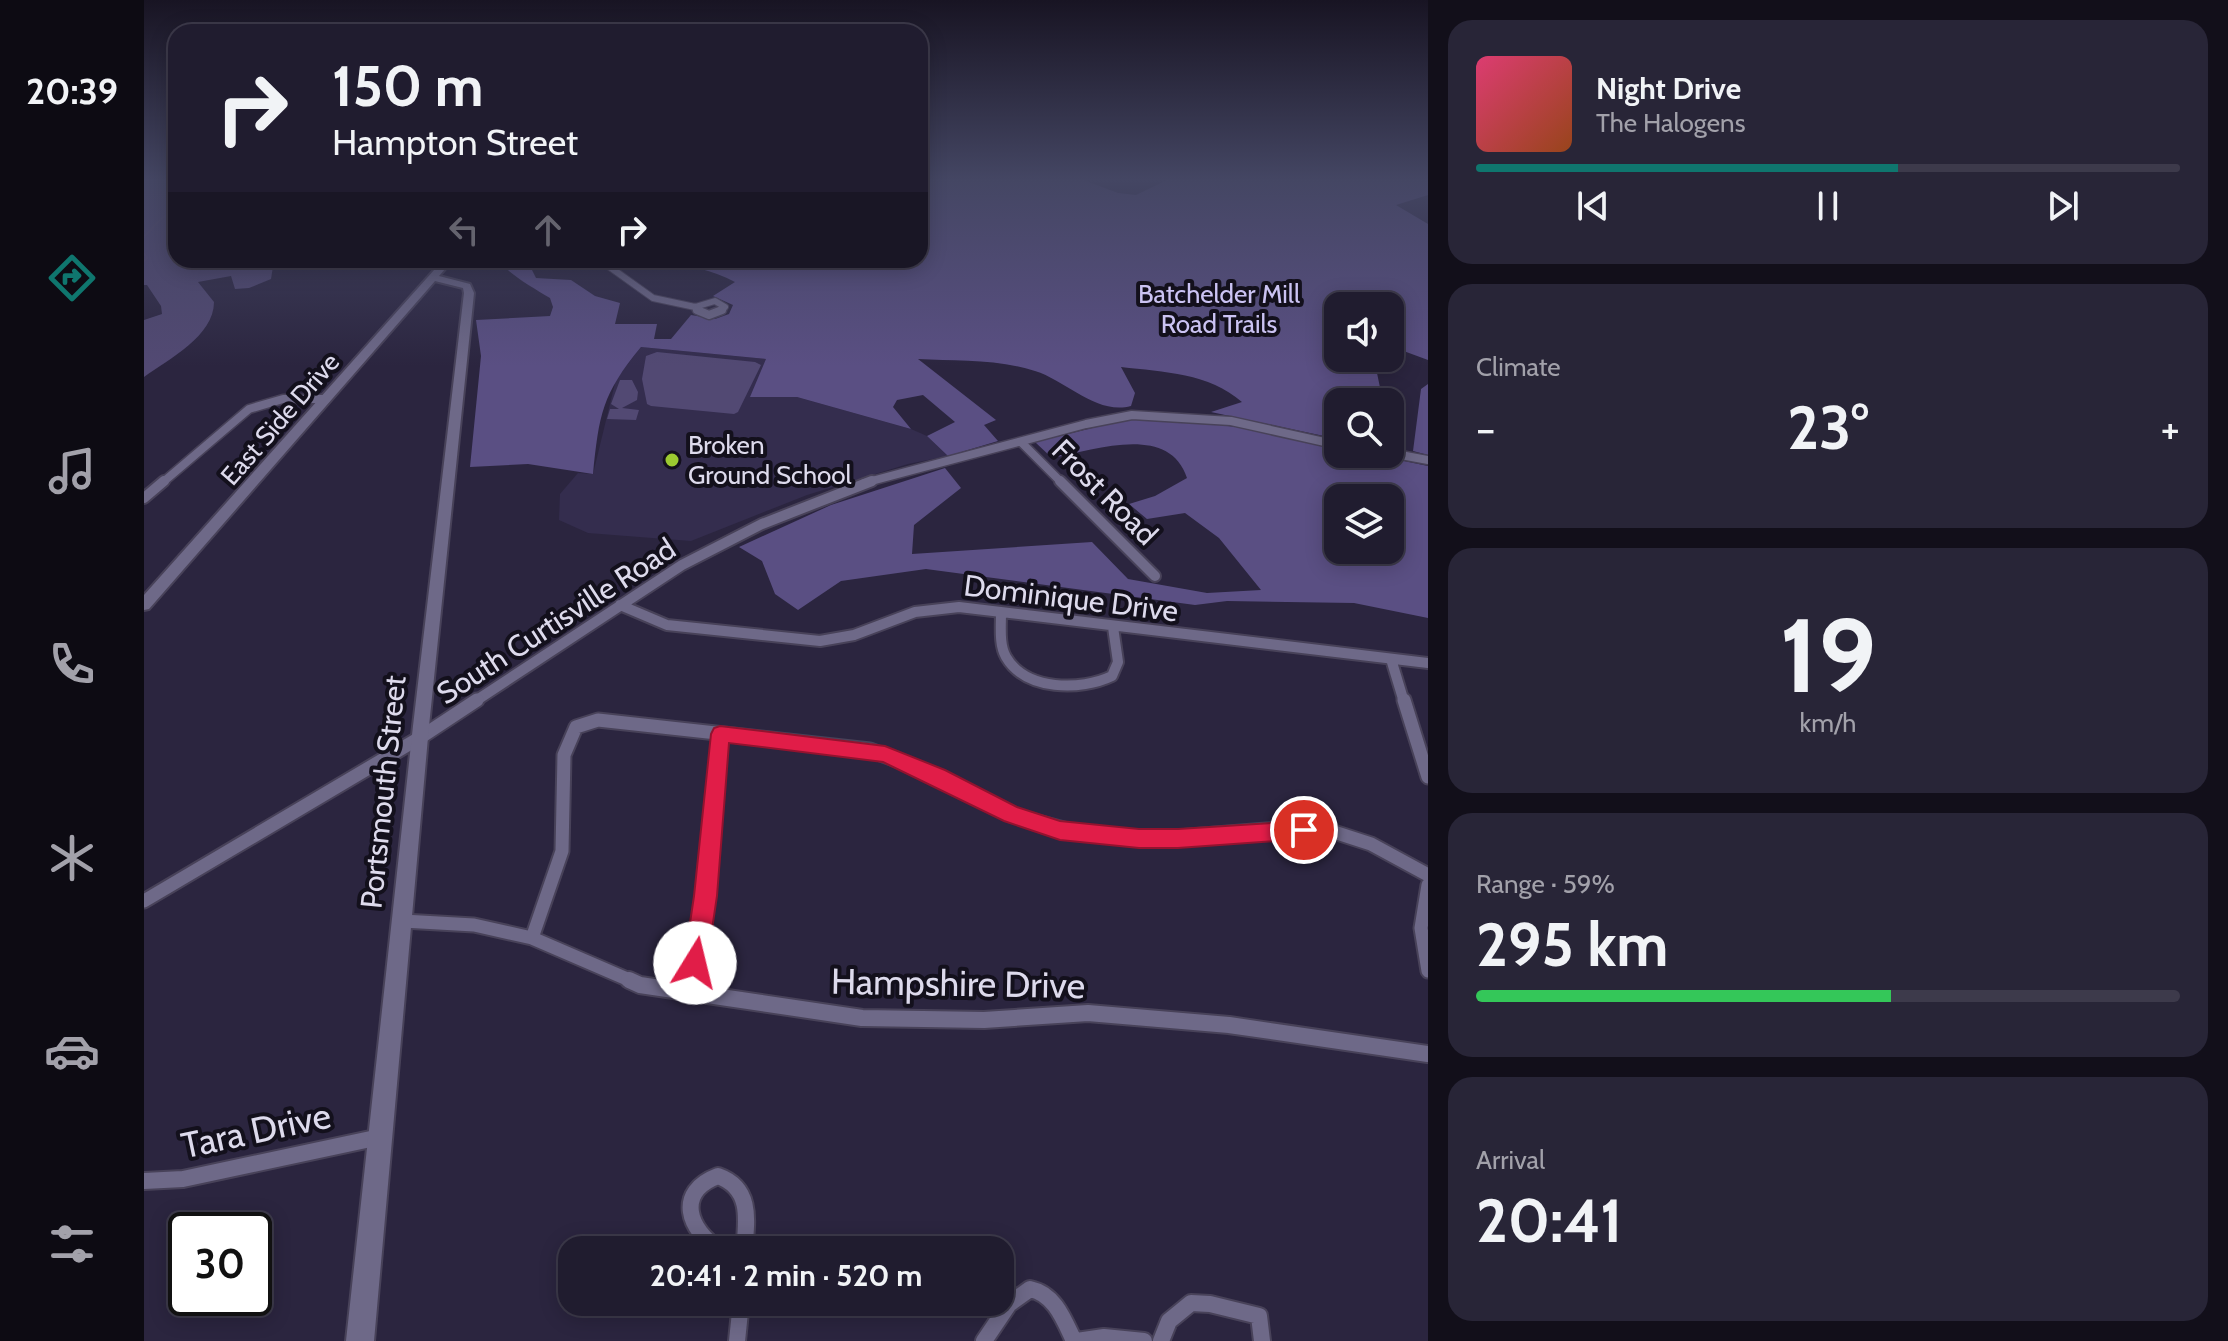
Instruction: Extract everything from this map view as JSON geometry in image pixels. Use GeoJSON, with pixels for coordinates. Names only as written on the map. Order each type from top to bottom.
{"type":"FeatureCollection","features":[{"type":"Feature","properties":{"kind":"street","name":"East Side Drive"},"geometry":{"type":"LineString","coordinates":[[144,605],[441,268]]}},
{"type":"Feature","properties":{"kind":"street"},"geometry":{"type":"LineString","coordinates":[[611,268],[656,299],[695,307]]}},
{"type":"Feature","properties":{"kind":"street","name":"Portsmouth Street"},"geometry":{"type":"LineString","coordinates":[[360,1341],[469,293],[467,286],[460,282],[433,278]]}},
{"type":"Feature","properties":{"kind":"street"},"geometry":{"type":"LineString","coordinates":[[144,498],[249,409],[283,399],[326,399]]}},
{"type":"Feature","properties":{"kind":"street","name":"South Curtisville Road"},"geometry":{"type":"LineString","coordinates":[[144,901],[421,737],[682,565],[762,524],[876,479],[1108,418],[1157,414],[1231,421],[1324,442]]}},
{"type":"Feature","properties":{"kind":"street","name":"Frost Road"},"geometry":{"type":"LineString","coordinates":[[1021,442],[1155,576]]}},
{"type":"Feature","properties":{"kind":"street"},"geometry":{"type":"LineString","coordinates":[[1404,456],[1428,460]]}},
{"type":"Feature","properties":{"kind":"street","name":"Dominique Drive"},"geometry":{"type":"LineString","coordinates":[[620,605],[667,625],[808,641],[844,638],[901,616],[929,609],[959,607],[1428,663]]}},
{"type":"Feature","properties":{"kind":"street"},"geometry":{"type":"LineString","coordinates":[[1001,613],[1003,648],[1012,666],[1035,678],[1061,683],[1091,685],[1112,676],[1118,662],[1113,627]]}},
{"type":"Feature","properties":{"kind":"street"},"geometry":{"type":"LineString","coordinates":[[1391,659],[1428,777]]}},
{"type":"Feature","properties":{"kind":"street"},"geometry":{"type":"LineString","coordinates":[[532,938],[562,851],[564,755],[576,727],[598,720],[885,754],[938,776],[1011,814],[1060,830],[1152,839],[1279,831],[1332,832],[1363,840],[1428,875]]}},
{"type":"Feature","properties":{"kind":"street"},"geometry":{"type":"LineString","coordinates":[[685,993],[695,963],[706,896],[720,734]]}},
{"type":"Feature","properties":{"kind":"street"},"geometry":{"type":"LineString","coordinates":[[1428,885],[1421,903],[1419,925],[1428,971]]}},
{"type":"Feature","properties":{"kind":"street","name":"Hampshire Drive"},"geometry":{"type":"LineString","coordinates":[[403,921],[474,925],[532,938],[640,985],[862,1018],[984,1020],[1088,1013],[1166,1019],[1428,1054]]}},
{"type":"Feature","properties":{"kind":"street","name":"Tara Drive"},"geometry":{"type":"LineString","coordinates":[[144,1181],[183,1179],[380,1136]]}},
{"type":"Feature","properties":{"kind":"street"},"geometry":{"type":"LineString","coordinates":[[702,1236],[690,1211],[694,1191],[701,1183],[718,1176],[735,1183],[746,1200],[745,1236]]}},
{"type":"Feature","properties":{"kind":"street"},"geometry":{"type":"LineString","coordinates":[[984,1341],[1011,1299],[1034,1289],[1043,1291],[1058,1307],[1076,1341],[1104,1337],[1144,1341]]}},
{"type":"Feature","properties":{"kind":"street"},"geometry":{"type":"LineString","coordinates":[[1161,1341],[1169,1321],[1191,1303],[1210,1304],[1259,1316],[1262,1341]]}},
{"type":"Feature","properties":{"kind":"street"},"geometry":{"type":"LineString","coordinates":[[737,1341],[740,1316]]}},
{"type":"Feature","properties":{"kind":"shaded area"},"geometry":{"type":"Polygon","coordinates":[[[144,241],[168,241],[168,268],[273,268],[271,279],[249,288],[235,289],[231,276],[198,282],[214,302],[207,326],[188,346],[144,377],[144,320],[162,314],[161,306],[144,285],[144,241]]]}},
{"type":"Feature","properties":{"kind":"shaded area"},"geometry":{"type":"Polygon","coordinates":[[[641,347],[767,359],[751,397],[797,397],[911,429],[927,436],[948,456],[908,464],[807,495],[691,541],[588,533],[559,520],[560,494],[578,473],[593,474],[616,379],[641,347]]]}},
{"type":"Feature","properties":{"kind":"shaded area"},"geometry":{"type":"Polygon","coordinates":[[[657,352],[761,365],[738,412],[734,414],[651,406],[647,404],[642,379],[646,356],[657,352]]]}},
{"type":"Feature","properties":{"kind":"shaded area"},"geometry":{"type":"Polygon","coordinates":[[[620,380],[632,380],[638,392],[637,400],[622,408],[639,410],[636,420],[607,419],[610,409],[619,409],[611,404],[620,380]]]}},
{"type":"Feature","properties":{"kind":"green space","name":"Batchelder Mill Road Trails"},"geometry":{"type":"Polygon","coordinates":[[[928,241],[1428,241],[1428,360],[1404,351],[1404,292],[1324,292],[1324,372],[1376,372],[1380,388],[1324,388],[1324,436],[1211,412],[1242,402],[1215,385],[1185,376],[1121,367],[1135,393],[1131,406],[1118,407],[1094,402],[1047,376],[1021,367],[977,361],[918,359],[996,420],[984,425],[998,441],[948,456],[927,436],[955,422],[923,395],[897,400],[893,407],[911,429],[797,397],[750,397],[766,359],[641,347],[610,392],[601,420],[593,474],[528,464],[470,467],[481,356],[476,320],[550,316],[553,307],[550,298],[506,268],[536,268],[532,270],[536,278],[571,280],[595,296],[620,303],[615,324],[657,324],[654,339],[671,339],[691,315],[715,319],[729,314],[733,305],[713,296],[735,282],[697,268],[928,268],[928,241]]]}},
{"type":"Feature","properties":{"kind":"green space"},"geometry":{"type":"Polygon","coordinates":[[[1428,384],[1428,455],[1413,451],[1421,389],[1428,384]]]}},
{"type":"Feature","properties":{"kind":"green space"},"geometry":{"type":"Polygon","coordinates":[[[1172,419],[1252,429],[1324,444],[1324,468],[1404,468],[1404,461],[1428,466],[1428,618],[1354,603],[1227,601],[1195,605],[926,569],[841,581],[798,610],[775,594],[762,561],[739,547],[831,505],[945,468],[961,488],[914,525],[912,554],[1092,542],[1128,579],[1207,593],[1261,590],[1219,538],[1185,513],[1147,519],[1129,504],[1155,496],[1187,478],[1178,461],[1164,451],[1148,445],[1129,444],[1052,458],[1035,442],[1125,420],[1172,419]]]}},
{"type":"Feature","properties":{"kind":"waterway"},"geometry":{"type":"LineString","coordinates":[[144,253],[147,258],[144,261]]}},
{"type":"Feature","properties":{"kind":"place","name":"Broken Ground School"},"geometry":{"type":"Point","coordinates":[672,460]}},
{"type":"Feature","properties":{"kind":"route"},"geometry":{"type":"LineString","coordinates":[[695,963],[706,896],[720,734],[885,754],[938,776],[1011,814],[1060,830],[1178,839],[1304,830]]}}]}
